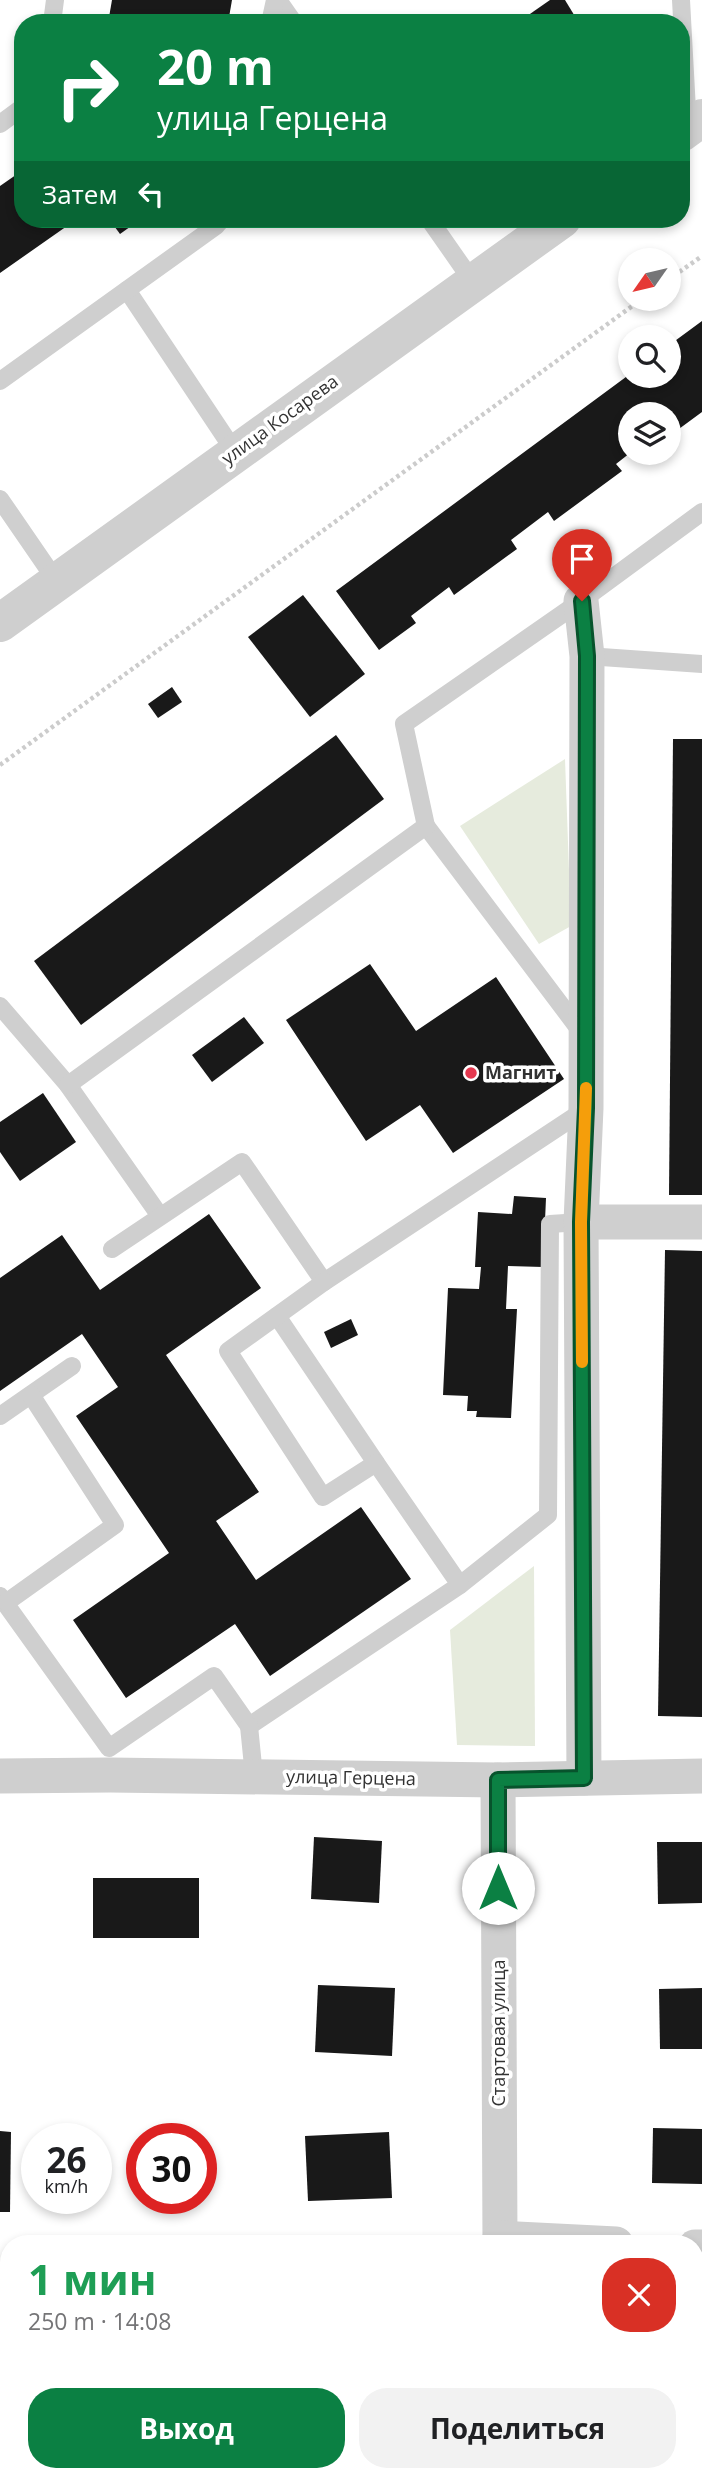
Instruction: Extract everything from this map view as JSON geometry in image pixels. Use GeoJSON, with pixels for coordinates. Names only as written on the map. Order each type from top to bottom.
{"type":"FeatureCollection","features":[{"type":"Feature","properties":{"kind":"street","name":"улица Косарева"},"geometry":{"type":"LineString","coordinates":[[0,623],[549,228]]}},
{"type":"Feature","properties":{"kind":"street"},"geometry":{"type":"LineString","coordinates":[[582,601],[587,656],[586,1108],[581,1222],[584,1778]]}},
{"type":"Feature","properties":{"kind":"street"},"geometry":{"type":"LineString","coordinates":[[581,1222],[702,1222]]}},
{"type":"Feature","properties":{"kind":"street","name":"улица Герцена"},"geometry":{"type":"LineString","coordinates":[[0,1776],[110,1761],[254,1776],[498,1780],[702,1776]]}},
{"type":"Feature","properties":{"kind":"street","name":"Стартовая улица"},"geometry":{"type":"LineString","coordinates":[[498,1780],[500,2235]]}},
{"type":"Feature","properties":{"kind":"lane"},"geometry":{"type":"LineString","coordinates":[[0,381],[213,228]]}},
{"type":"Feature","properties":{"kind":"lane"},"geometry":{"type":"LineString","coordinates":[[435,228],[473,282]]}},
{"type":"Feature","properties":{"kind":"lane"},"geometry":{"type":"LineString","coordinates":[[127,290],[235,452]]}},
{"type":"Feature","properties":{"kind":"lane"},"geometry":{"type":"LineString","coordinates":[[0,499],[57,582]]}},
{"type":"Feature","properties":{"kind":"lane"},"geometry":{"type":"LineString","coordinates":[[586,1039],[426,826],[404,724],[582,601],[702,512]]}},
{"type":"Feature","properties":{"kind":"lane"},"geometry":{"type":"LineString","coordinates":[[587,656],[702,664]]}},
{"type":"Feature","properties":{"kind":"lane"},"geometry":{"type":"LineString","coordinates":[[68,1085],[426,826]]}},
{"type":"Feature","properties":{"kind":"lane"},"geometry":{"type":"LineString","coordinates":[[0,1006],[68,1085],[160,1216]]}},
{"type":"Feature","properties":{"kind":"lane"},"geometry":{"type":"LineString","coordinates":[[376,1463],[323,1497],[228,1350],[324,1282],[586,1108]]}},
{"type":"Feature","properties":{"kind":"lane"},"geometry":{"type":"LineString","coordinates":[[112,1249],[242,1162],[324,1282]]}},
{"type":"Feature","properties":{"kind":"lane"},"geometry":{"type":"LineString","coordinates":[[249,1726],[460,1585],[548,1515],[550,1224],[581,1222]]}},
{"type":"Feature","properties":{"kind":"lane"},"geometry":{"type":"LineString","coordinates":[[277,1316],[460,1585]]}},
{"type":"Feature","properties":{"kind":"lane"},"geometry":{"type":"LineString","coordinates":[[0,1416],[72,1366]]}},
{"type":"Feature","properties":{"kind":"lane"},"geometry":{"type":"LineString","coordinates":[[32,1395],[115,1525],[3,1599],[110,1761],[214,1676],[249,1726],[254,1776]]}},
{"type":"Feature","properties":{"kind":"path"},"geometry":{"type":"LineString","coordinates":[[681,271],[702,256]]}},
{"type":"Feature","properties":{"kind":"path"},"geometry":{"type":"LineString","coordinates":[[0,765],[624,312]]}},
{"type":"Feature","properties":{"kind":"shaded area"},"geometry":{"type":"Polygon","coordinates":[[[565,759],[571,926],[539,944],[460,826],[565,759]]]}},
{"type":"Feature","properties":{"kind":"shaded area"},"geometry":{"type":"Polygon","coordinates":[[[534,1566],[535,1746],[457,1745],[450,1630],[534,1566]]]}},
{"type":"Feature","properties":{"kind":"building"},"geometry":{"type":"Polygon","coordinates":[[[112,0],[232,0],[230,14],[110,14],[112,0]]]}},
{"type":"Feature","properties":{"kind":"building"},"geometry":{"type":"Polygon","coordinates":[[[550,0],[565,0],[574,14],[530,14],[550,0]]]}},
{"type":"Feature","properties":{"kind":"building"},"geometry":{"type":"Polygon","coordinates":[[[14,176],[14,228],[64,228],[0,273],[0,186],[14,176]]]}},
{"type":"Feature","properties":{"kind":"building"},"geometry":{"type":"Polygon","coordinates":[[[116,228],[128,228],[120,234],[116,228]]]}},
{"type":"Feature","properties":{"kind":"building"},"geometry":{"type":"Polygon","coordinates":[[[702,321],[702,412],[681,427],[681,402],[618,402],[616,464],[622,471],[554,521],[548,512],[511,540],[517,549],[454,595],[449,587],[411,616],[416,623],[379,650],[336,591],[618,383],[618,388],[681,388],[681,336],[702,321]]]}},
{"type":"Feature","properties":{"kind":"building"},"geometry":{"type":"Polygon","coordinates":[[[303,595],[365,674],[310,717],[248,637],[303,595]]]}},
{"type":"Feature","properties":{"kind":"building"},"geometry":{"type":"Polygon","coordinates":[[[172,687],[182,702],[158,718],[148,704],[172,687]]]}},
{"type":"Feature","properties":{"kind":"building"},"geometry":{"type":"Polygon","coordinates":[[[336,735],[384,799],[81,1025],[34,961],[336,735]]]}},
{"type":"Feature","properties":{"kind":"building"},"geometry":{"type":"Polygon","coordinates":[[[673,739],[702,739],[702,1195],[669,1195],[673,739]]]}},
{"type":"Feature","properties":{"kind":"building"},"geometry":{"type":"Polygon","coordinates":[[[370,964],[416,1031],[496,977],[564,1079],[453,1153],[420,1105],[366,1141],[286,1020],[370,964]]]}},
{"type":"Feature","properties":{"kind":"building"},"geometry":{"type":"Polygon","coordinates":[[[244,1017],[264,1043],[212,1082],[192,1055],[244,1017]]]}},
{"type":"Feature","properties":{"kind":"building"},"geometry":{"type":"Polygon","coordinates":[[[43,1093],[76,1142],[20,1181],[0,1152],[0,1122],[43,1093]]]}},
{"type":"Feature","properties":{"kind":"building"},"geometry":{"type":"Polygon","coordinates":[[[514,1196],[546,1198],[543,1267],[508,1266],[506,1309],[517,1309],[511,1418],[476,1417],[477,1411],[467,1411],[468,1396],[443,1395],[448,1288],[479,1289],[481,1267],[475,1267],[478,1212],[512,1214],[514,1196]]]}},
{"type":"Feature","properties":{"kind":"building"},"geometry":{"type":"Polygon","coordinates":[[[209,1214],[261,1288],[166,1355],[259,1492],[216,1521],[256,1580],[361,1507],[411,1579],[270,1676],[235,1624],[126,1698],[73,1620],[169,1553],[76,1416],[118,1387],[82,1334],[0,1391],[0,1278],[62,1235],[100,1290],[209,1214]]]}},
{"type":"Feature","properties":{"kind":"building"},"geometry":{"type":"Polygon","coordinates":[[[665,1250],[702,1251],[702,1717],[658,1716],[665,1250]]]}},
{"type":"Feature","properties":{"kind":"building"},"geometry":{"type":"Polygon","coordinates":[[[351,1319],[358,1335],[331,1348],[324,1332],[351,1319]]]}},
{"type":"Feature","properties":{"kind":"building"},"geometry":{"type":"Polygon","coordinates":[[[314,1837],[382,1841],[379,1903],[311,1899],[314,1837]]]}},
{"type":"Feature","properties":{"kind":"building"},"geometry":{"type":"Polygon","coordinates":[[[657,1842],[702,1842],[702,1903],[658,1904],[657,1842]]]}},
{"type":"Feature","properties":{"kind":"building"},"geometry":{"type":"Polygon","coordinates":[[[93,1878],[199,1878],[199,1938],[93,1938],[93,1878]]]}},
{"type":"Feature","properties":{"kind":"building"},"geometry":{"type":"Polygon","coordinates":[[[318,1985],[395,1988],[392,2056],[315,2052],[318,1985]]]}},
{"type":"Feature","properties":{"kind":"building"},"geometry":{"type":"Polygon","coordinates":[[[702,1988],[702,2049],[660,2049],[659,1989],[702,1988]]]}},
{"type":"Feature","properties":{"kind":"building"},"geometry":{"type":"Polygon","coordinates":[[[653,2128],[702,2129],[702,2184],[652,2183],[653,2128]]]}},
{"type":"Feature","properties":{"kind":"building"},"geometry":{"type":"Polygon","coordinates":[[[0,2131],[11,2132],[10,2212],[0,2212],[0,2131]]]}},
{"type":"Feature","properties":{"kind":"building"},"geometry":{"type":"Polygon","coordinates":[[[389,2132],[392,2198],[308,2201],[305,2136],[389,2132]]]}},
{"type":"Feature","properties":{"kind":"slow traffic"},"geometry":{"type":"LineString","coordinates":[[582,1362],[581,1222],[586,1088]]}},
{"type":"Feature","properties":{"kind":"place","name":"Магнит"},"geometry":{"type":"Point","coordinates":[471,1073]}},
{"type":"Feature","properties":{"kind":"route"},"geometry":{"type":"LineString","coordinates":[[498,1888],[498,1780],[584,1778],[581,1222],[586,1108],[587,656],[582,601]]}}]}
